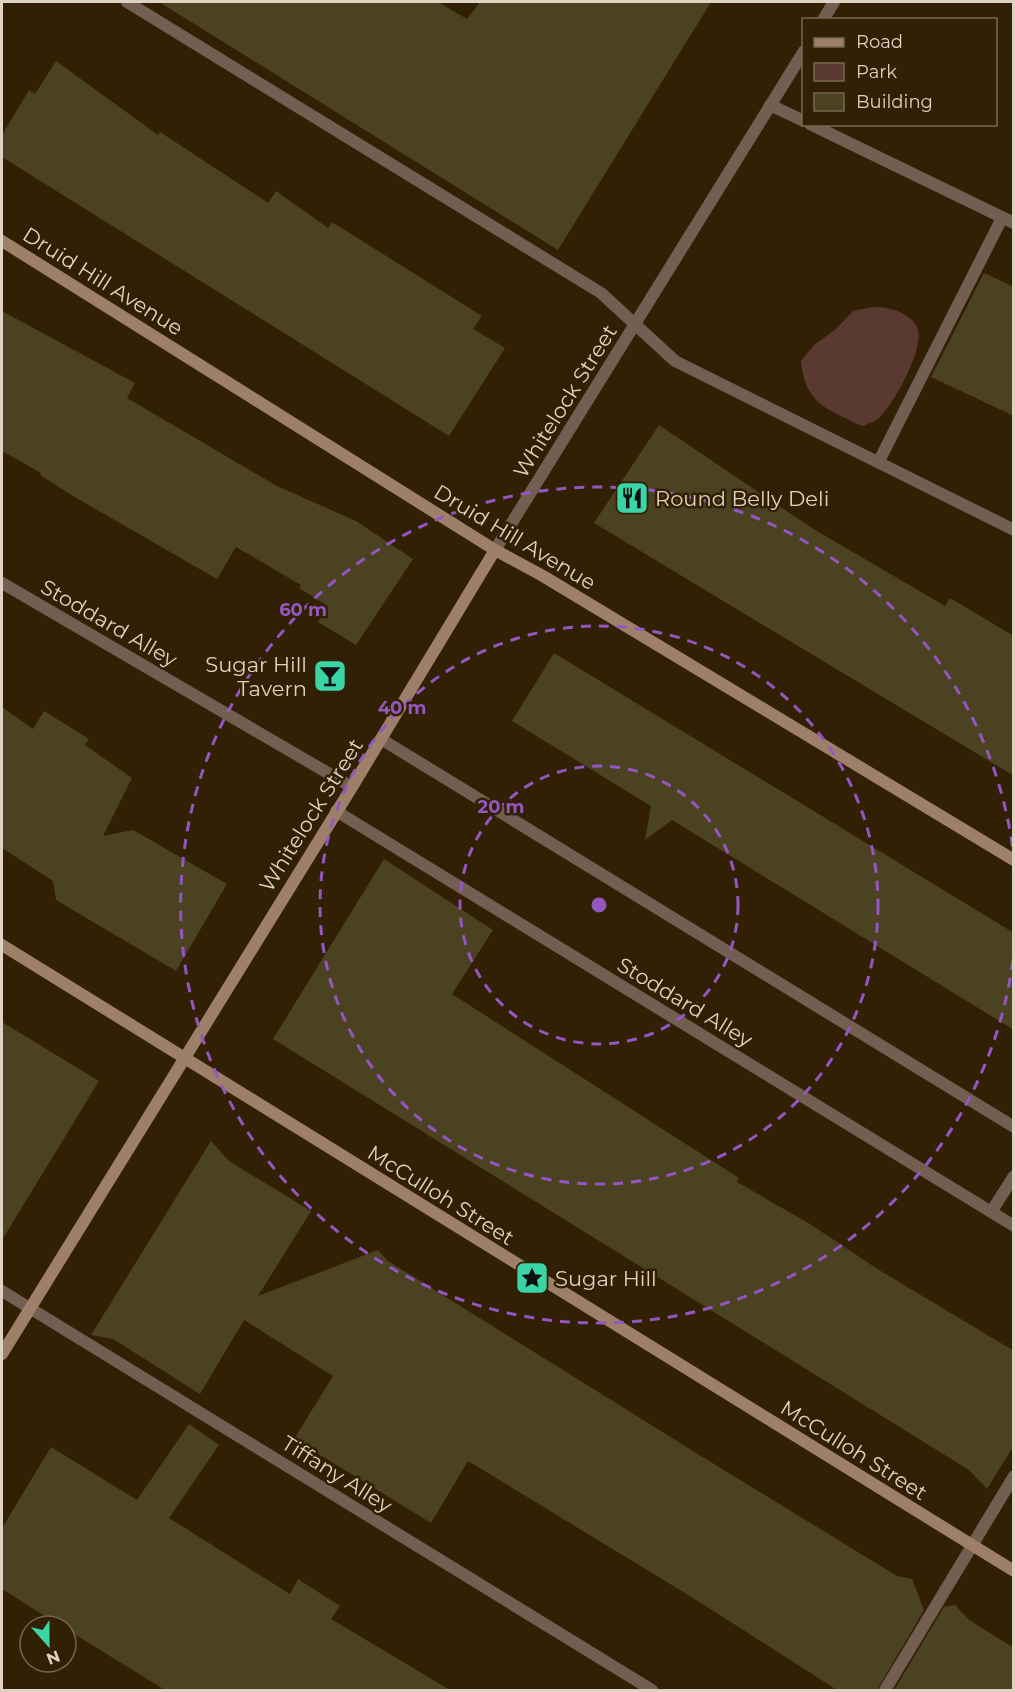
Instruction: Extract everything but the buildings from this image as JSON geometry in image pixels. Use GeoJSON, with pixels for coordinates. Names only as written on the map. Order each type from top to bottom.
{"type":"FeatureCollection","features":[{"type":"Feature","properties":{"kind":"main road","name":"Druid Hill Avenue"},"geometry":{"type":"LineString","coordinates":[[2,241],[495,550],[543,576],[1014,860]]}},
{"type":"Feature","properties":{"kind":"main road","name":"Whitelock Street"},"geometry":{"type":"LineString","coordinates":[[2,1354],[352,787],[495,550]]}},
{"type":"Feature","properties":{"kind":"main road","name":"McCulloh Street"},"geometry":{"type":"LineString","coordinates":[[2,945],[1014,1571]]}},
{"type":"Feature","properties":{"kind":"street"},"geometry":{"type":"LineString","coordinates":[[127,2],[601,293],[636,322],[675,361],[1014,530]]}},
{"type":"Feature","properties":{"kind":"street"},"geometry":{"type":"LineString","coordinates":[[824,18],[834,2]]}},
{"type":"Feature","properties":{"kind":"street","name":"Whitelock Street"},"geometry":{"type":"LineString","coordinates":[[495,550],[802,54]]}},
{"type":"Feature","properties":{"kind":"street"},"geometry":{"type":"LineString","coordinates":[[771,105],[802,120]]}},
{"type":"Feature","properties":{"kind":"street"},"geometry":{"type":"LineString","coordinates":[[814,126],[1008,221],[879,461]]}},
{"type":"Feature","properties":{"kind":"street","name":"Stoddard Alley"},"geometry":{"type":"LineString","coordinates":[[2,583],[352,787]]}},
{"type":"Feature","properties":{"kind":"street"},"geometry":{"type":"LineString","coordinates":[[381,739],[1014,1126]]}},
{"type":"Feature","properties":{"kind":"street","name":"Stoddard Alley"},"geometry":{"type":"LineString","coordinates":[[336,811],[1014,1226]]}},
{"type":"Feature","properties":{"kind":"street"},"geometry":{"type":"LineString","coordinates":[[991,1212],[1014,1176]]}},
{"type":"Feature","properties":{"kind":"street","name":"Tiffany Alley"},"geometry":{"type":"LineString","coordinates":[[2,1291],[652,1690]]}},
{"type":"Feature","properties":{"kind":"street"},"geometry":{"type":"LineString","coordinates":[[885,1690],[1014,1476]]}},
{"type":"Feature","properties":{"kind":"green space"},"geometry":{"type":"Polygon","coordinates":[[[872,307],[892,309],[906,315],[918,330],[918,339],[907,374],[888,408],[873,422],[862,426],[828,409],[813,396],[807,387],[801,361],[814,345],[836,329],[853,311],[872,307]]]}},
{"type":"Feature","properties":{"kind":"place","name":"Round Belly Deli"},"geometry":{"type":"Point","coordinates":[632,498]}},
{"type":"Feature","properties":{"kind":"place","name":"Sugar Hill Tavern"},"geometry":{"type":"Point","coordinates":[330,676]}},
{"type":"Feature","properties":{"kind":"place","name":"Sugar Hill"},"geometry":{"type":"Point","coordinates":[532,1278]}}]}
